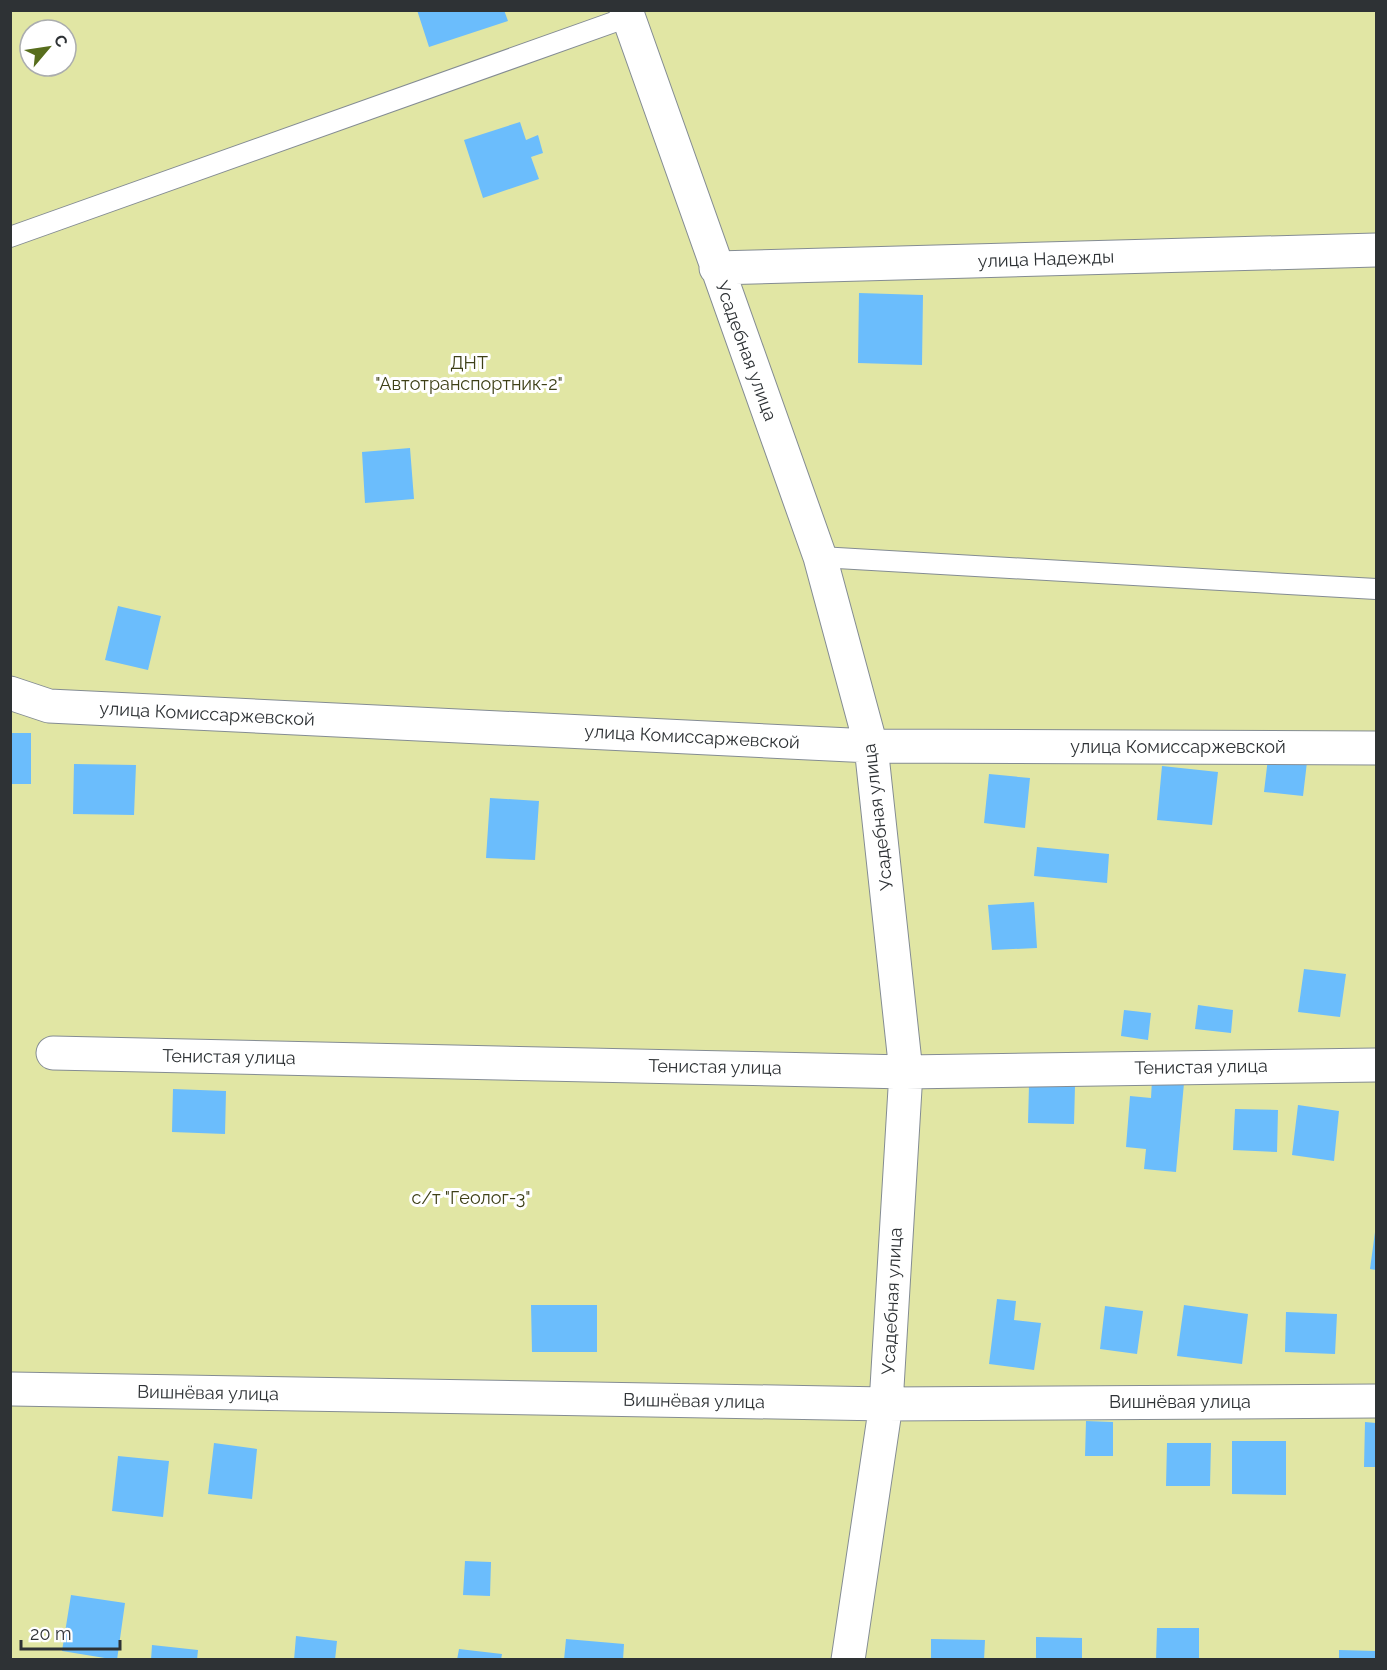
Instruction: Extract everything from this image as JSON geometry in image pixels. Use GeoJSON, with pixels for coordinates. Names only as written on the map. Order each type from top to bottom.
{"type":"FeatureCollection","features":[{"type":"Feature","properties":{"kind":"street","name":"Усадебная улица"},"geometry":{"type":"LineString","coordinates":[[627,14],[820,557],[871,746],[906,1072],[886,1404],[848,1659]]}},
{"type":"Feature","properties":{"kind":"street","name":"улица Надежды"},"geometry":{"type":"LineString","coordinates":[[716,268],[1377,250]]}},
{"type":"Feature","properties":{"kind":"street","name":"улица Комиссаржевской"},"geometry":{"type":"LineString","coordinates":[[10,693],[49,706],[871,746],[1377,748]]}},
{"type":"Feature","properties":{"kind":"street","name":"Тенистая улица"},"geometry":{"type":"LineString","coordinates":[[53,1053],[906,1072],[1377,1065]]}},
{"type":"Feature","properties":{"kind":"street","name":"Вишнёвая улица"},"geometry":{"type":"LineString","coordinates":[[12,1389],[886,1404],[1377,1401]]}},
{"type":"Feature","properties":{"kind":"lane"},"geometry":{"type":"LineString","coordinates":[[10,237],[627,14]]}},
{"type":"Feature","properties":{"kind":"lane"},"geometry":{"type":"LineString","coordinates":[[820,557],[1377,589]]}},
{"type":"Feature","properties":{"kind":"green space","name":"с/т \"Геолог-3\""},"geometry":{"type":"Polygon","coordinates":[[[11,11],[1376,11],[1376,1659],[11,1660],[11,11]]]}},
{"type":"Feature","properties":{"kind":"building"},"geometry":{"type":"Polygon","coordinates":[[[417,10],[504,10],[508,21],[429,47],[417,10]]]}},
{"type":"Feature","properties":{"kind":"building"},"geometry":{"type":"Polygon","coordinates":[[[520,122],[526,140],[538,135],[543,153],[531,157],[539,179],[483,198],[464,140],[520,122]]]}},
{"type":"Feature","properties":{"kind":"building"},"geometry":{"type":"Polygon","coordinates":[[[859,293],[923,295],[922,365],[858,363],[859,293]]]}},
{"type":"Feature","properties":{"kind":"building"},"geometry":{"type":"Polygon","coordinates":[[[410,448],[414,499],[365,503],[362,452],[410,448]]]}},
{"type":"Feature","properties":{"kind":"building"},"geometry":{"type":"Polygon","coordinates":[[[118,606],[161,616],[148,670],[105,660],[118,606]]]}},
{"type":"Feature","properties":{"kind":"building"},"geometry":{"type":"Polygon","coordinates":[[[10,733],[31,733],[31,784],[10,784],[10,733]]]}},
{"type":"Feature","properties":{"kind":"building"},"geometry":{"type":"Polygon","coordinates":[[[1268,758],[1307,762],[1303,796],[1264,792],[1268,758]]]}},
{"type":"Feature","properties":{"kind":"building"},"geometry":{"type":"Polygon","coordinates":[[[74,764],[136,765],[134,815],[73,814],[74,764]]]}},
{"type":"Feature","properties":{"kind":"building"},"geometry":{"type":"Polygon","coordinates":[[[1162,766],[1218,772],[1212,825],[1157,820],[1162,766]]]}},
{"type":"Feature","properties":{"kind":"building"},"geometry":{"type":"Polygon","coordinates":[[[989,774],[1030,778],[1025,828],[984,823],[989,774]]]}},
{"type":"Feature","properties":{"kind":"building"},"geometry":{"type":"Polygon","coordinates":[[[490,798],[539,801],[535,860],[486,858],[490,798]]]}},
{"type":"Feature","properties":{"kind":"building"},"geometry":{"type":"Polygon","coordinates":[[[1037,847],[1109,854],[1107,883],[1034,876],[1037,847]]]}},
{"type":"Feature","properties":{"kind":"building"},"geometry":{"type":"Polygon","coordinates":[[[1034,902],[1037,948],[992,950],[988,905],[1034,902]]]}},
{"type":"Feature","properties":{"kind":"building"},"geometry":{"type":"Polygon","coordinates":[[[1304,969],[1346,974],[1340,1017],[1298,1012],[1304,969]]]}},
{"type":"Feature","properties":{"kind":"building"},"geometry":{"type":"Polygon","coordinates":[[[1198,1005],[1233,1010],[1231,1033],[1195,1029],[1198,1005]]]}},
{"type":"Feature","properties":{"kind":"building"},"geometry":{"type":"Polygon","coordinates":[[[1124,1010],[1151,1013],[1148,1040],[1121,1036],[1124,1010]]]}},
{"type":"Feature","properties":{"kind":"building"},"geometry":{"type":"Polygon","coordinates":[[[1152,1080],[1184,1083],[1176,1172],[1144,1169],[1146,1149],[1126,1147],[1130,1096],[1151,1098],[1152,1080]]]}},
{"type":"Feature","properties":{"kind":"building"},"geometry":{"type":"Polygon","coordinates":[[[1029,1085],[1075,1086],[1074,1124],[1028,1123],[1029,1085]]]}},
{"type":"Feature","properties":{"kind":"building"},"geometry":{"type":"Polygon","coordinates":[[[173,1089],[226,1091],[225,1134],[172,1132],[173,1089]]]}},
{"type":"Feature","properties":{"kind":"building"},"geometry":{"type":"Polygon","coordinates":[[[1298,1105],[1339,1111],[1334,1161],[1292,1155],[1298,1105]]]}},
{"type":"Feature","properties":{"kind":"building"},"geometry":{"type":"Polygon","coordinates":[[[1235,1109],[1278,1110],[1277,1152],[1233,1150],[1235,1109]]]}},
{"type":"Feature","properties":{"kind":"building"},"geometry":{"type":"Polygon","coordinates":[[[1376,1232],[1376,1270],[1370,1269],[1376,1232]]]}},
{"type":"Feature","properties":{"kind":"building"},"geometry":{"type":"Polygon","coordinates":[[[997,1299],[1016,1301],[1014,1320],[1041,1323],[1034,1370],[989,1364],[997,1299]]]}},
{"type":"Feature","properties":{"kind":"building"},"geometry":{"type":"Polygon","coordinates":[[[531,1305],[597,1305],[597,1352],[532,1352],[531,1305]]]}},
{"type":"Feature","properties":{"kind":"building"},"geometry":{"type":"Polygon","coordinates":[[[1184,1305],[1248,1314],[1242,1364],[1177,1356],[1184,1305]]]}},
{"type":"Feature","properties":{"kind":"building"},"geometry":{"type":"Polygon","coordinates":[[[1105,1306],[1143,1311],[1137,1354],[1100,1349],[1105,1306]]]}},
{"type":"Feature","properties":{"kind":"building"},"geometry":{"type":"Polygon","coordinates":[[[1286,1312],[1337,1314],[1335,1354],[1285,1352],[1286,1312]]]}},
{"type":"Feature","properties":{"kind":"building"},"geometry":{"type":"Polygon","coordinates":[[[1086,1421],[1113,1422],[1113,1456],[1085,1456],[1086,1421]]]}},
{"type":"Feature","properties":{"kind":"building"},"geometry":{"type":"Polygon","coordinates":[[[1365,1422],[1376,1423],[1376,1467],[1364,1467],[1365,1422]]]}},
{"type":"Feature","properties":{"kind":"building"},"geometry":{"type":"Polygon","coordinates":[[[1232,1441],[1286,1441],[1286,1495],[1232,1494],[1232,1441]]]}},
{"type":"Feature","properties":{"kind":"building"},"geometry":{"type":"Polygon","coordinates":[[[214,1443],[257,1449],[252,1499],[208,1494],[214,1443]]]}},
{"type":"Feature","properties":{"kind":"building"},"geometry":{"type":"Polygon","coordinates":[[[1167,1443],[1211,1443],[1210,1486],[1166,1486],[1167,1443]]]}},
{"type":"Feature","properties":{"kind":"building"},"geometry":{"type":"Polygon","coordinates":[[[118,1456],[169,1461],[163,1517],[112,1511],[118,1456]]]}},
{"type":"Feature","properties":{"kind":"building"},"geometry":{"type":"Polygon","coordinates":[[[465,1561],[491,1562],[490,1596],[463,1595],[465,1561]]]}},
{"type":"Feature","properties":{"kind":"building"},"geometry":{"type":"Polygon","coordinates":[[[71,1595],[125,1603],[117,1660],[62,1651],[71,1595]]]}},
{"type":"Feature","properties":{"kind":"building"},"geometry":{"type":"Polygon","coordinates":[[[1157,1628],[1199,1628],[1199,1660],[1156,1660],[1157,1628]]]}},
{"type":"Feature","properties":{"kind":"building"},"geometry":{"type":"Polygon","coordinates":[[[296,1636],[337,1641],[335,1660],[294,1660],[296,1636]]]}},
{"type":"Feature","properties":{"kind":"building"},"geometry":{"type":"Polygon","coordinates":[[[1036,1637],[1082,1638],[1082,1660],[1036,1660],[1036,1637]]]}},
{"type":"Feature","properties":{"kind":"building"},"geometry":{"type":"Polygon","coordinates":[[[566,1639],[624,1644],[623,1660],[564,1660],[566,1639]]]}},
{"type":"Feature","properties":{"kind":"building"},"geometry":{"type":"Polygon","coordinates":[[[931,1639],[985,1640],[984,1660],[931,1660],[931,1639]]]}},
{"type":"Feature","properties":{"kind":"building"},"geometry":{"type":"Polygon","coordinates":[[[152,1645],[198,1650],[197,1660],[151,1660],[152,1645]]]}},
{"type":"Feature","properties":{"kind":"building"},"geometry":{"type":"Polygon","coordinates":[[[459,1649],[502,1654],[501,1660],[457,1660],[459,1649]]]}},
{"type":"Feature","properties":{"kind":"building"},"geometry":{"type":"Polygon","coordinates":[[[1339,1650],[1376,1651],[1376,1660],[1339,1660],[1339,1650]]]}},
{"type":"Feature","properties":{"kind":"park label","name":"ДНТ \"Автотранспортник-2\""},"geometry":{"type":"Point","coordinates":[469,373]}}]}
